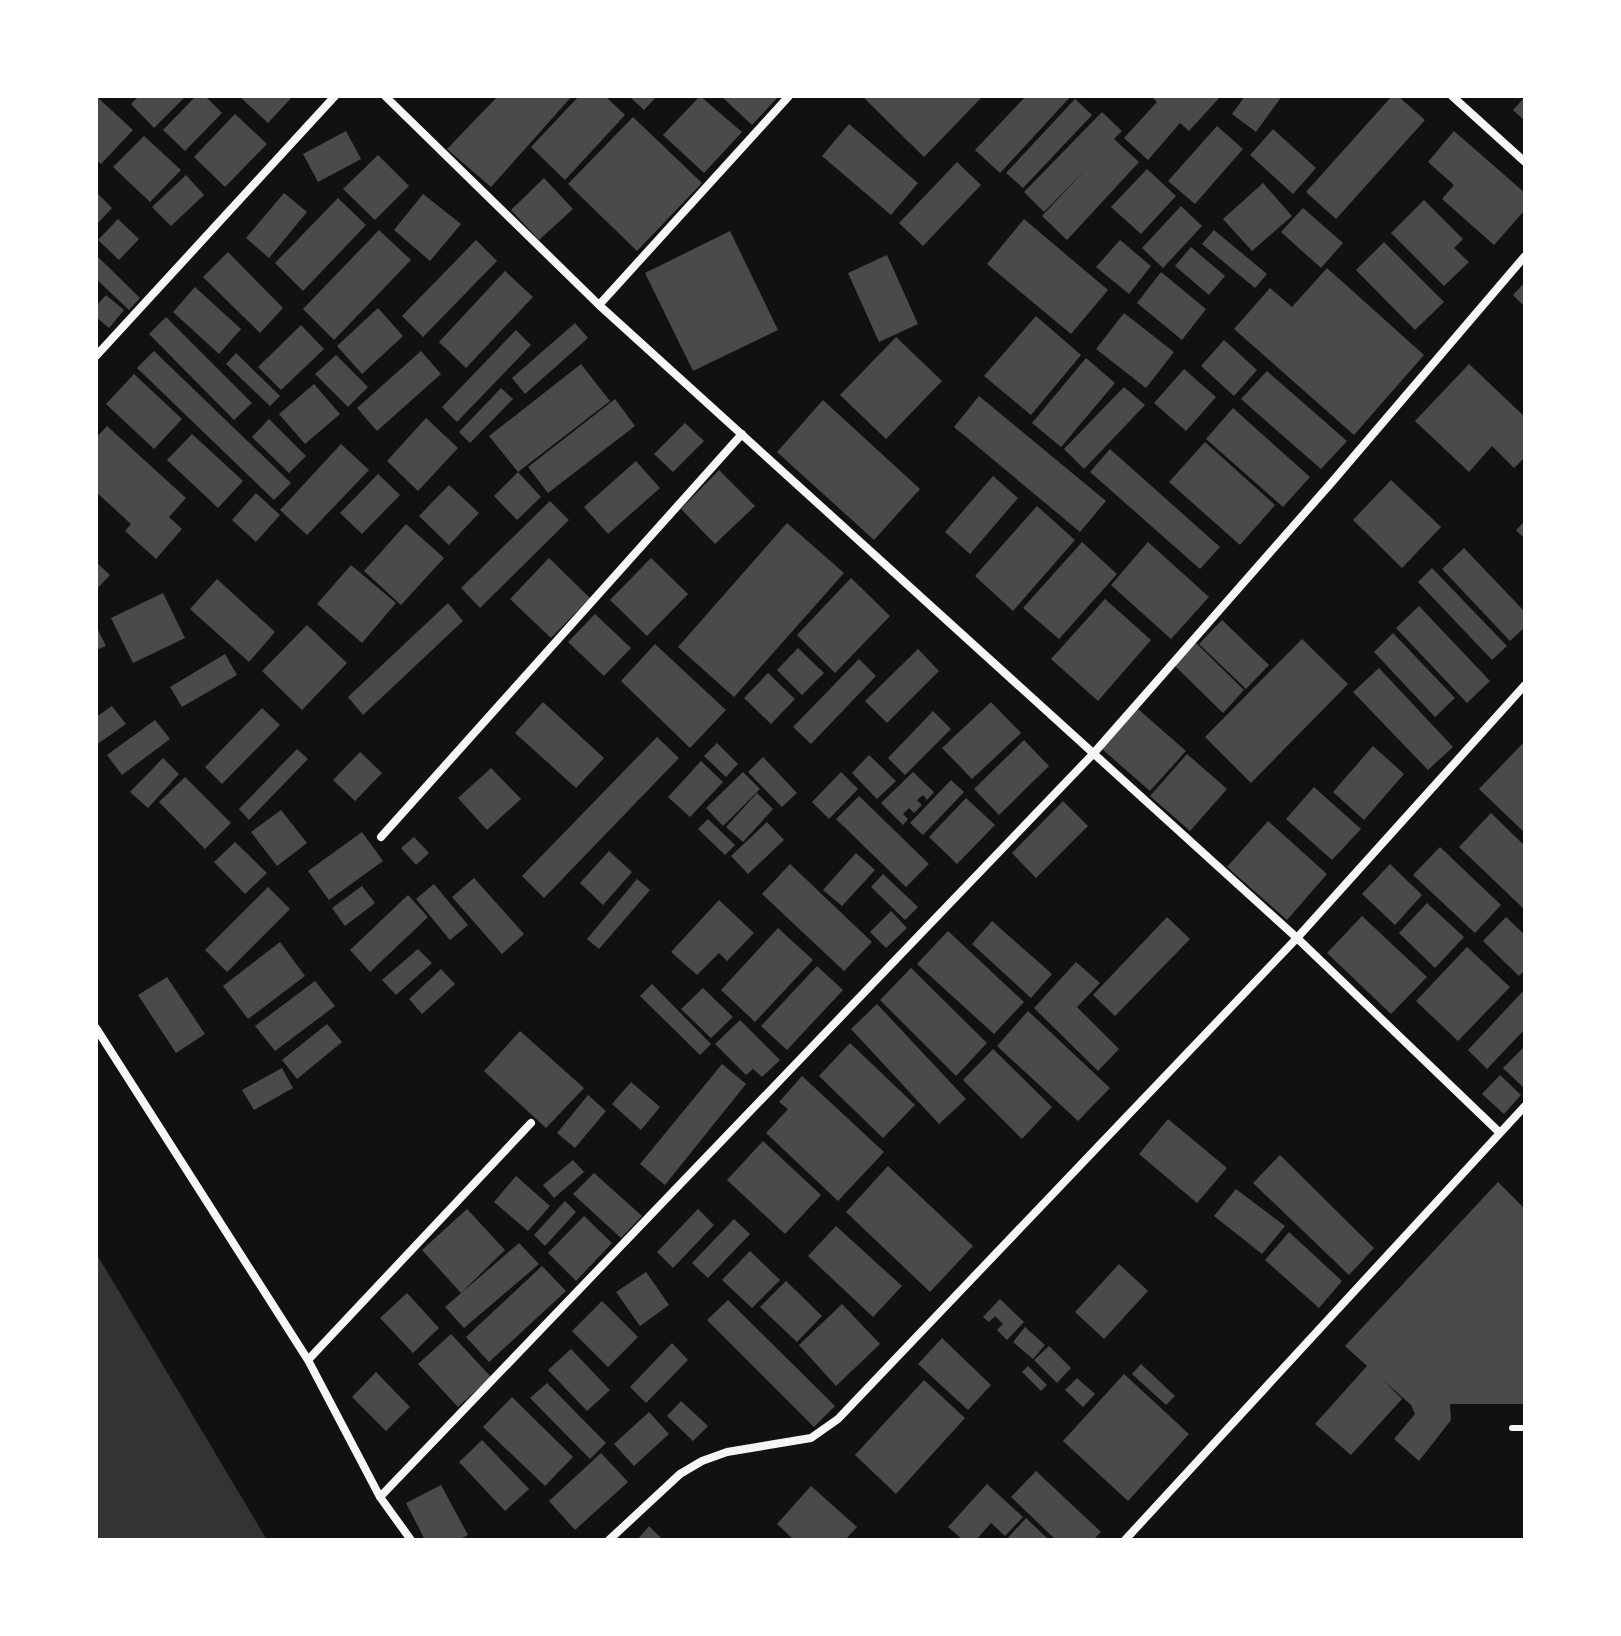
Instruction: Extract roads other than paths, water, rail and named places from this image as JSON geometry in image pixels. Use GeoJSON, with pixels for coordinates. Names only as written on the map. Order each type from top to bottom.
{"type":"FeatureCollection","features":[{"type":"Feature","properties":{"kind":"street"},"geometry":{"type":"LineString","coordinates":[[96,356],[335,96]]}},
{"type":"Feature","properties":{"kind":"street"},"geometry":{"type":"LineString","coordinates":[[385,96],[599,305],[1297,938],[1500,1133]]}},
{"type":"Feature","properties":{"kind":"street"},"geometry":{"type":"LineString","coordinates":[[599,305],[789,96]]}},
{"type":"Feature","properties":{"kind":"street"},"geometry":{"type":"LineString","coordinates":[[1452,96],[1525,162]]}},
{"type":"Feature","properties":{"kind":"street"},"geometry":{"type":"LineString","coordinates":[[380,1497],[1093,754],[1322,494],[1525,256]]}},
{"type":"Feature","properties":{"kind":"street"},"geometry":{"type":"LineString","coordinates":[[381,837],[742,434]]}},
{"type":"Feature","properties":{"kind":"street"},"geometry":{"type":"LineString","coordinates":[[609,1540],[680,1474],[702,1461],[727,1452],[811,1438],[838,1419],[1297,938],[1525,685]]}},
{"type":"Feature","properties":{"kind":"street"},"geometry":{"type":"LineString","coordinates":[[96,1028],[308,1360],[380,1497],[411,1540]]}},
{"type":"Feature","properties":{"kind":"street"},"geometry":{"type":"LineString","coordinates":[[1125,1540],[1525,1106]]}},
{"type":"Feature","properties":{"kind":"street"},"geometry":{"type":"LineString","coordinates":[[308,1360],[531,1123]]}},
{"type":"Feature","properties":{"kind":"lane"},"geometry":{"type":"LineString","coordinates":[[1512,1428],[1525,1428]]}}]}
